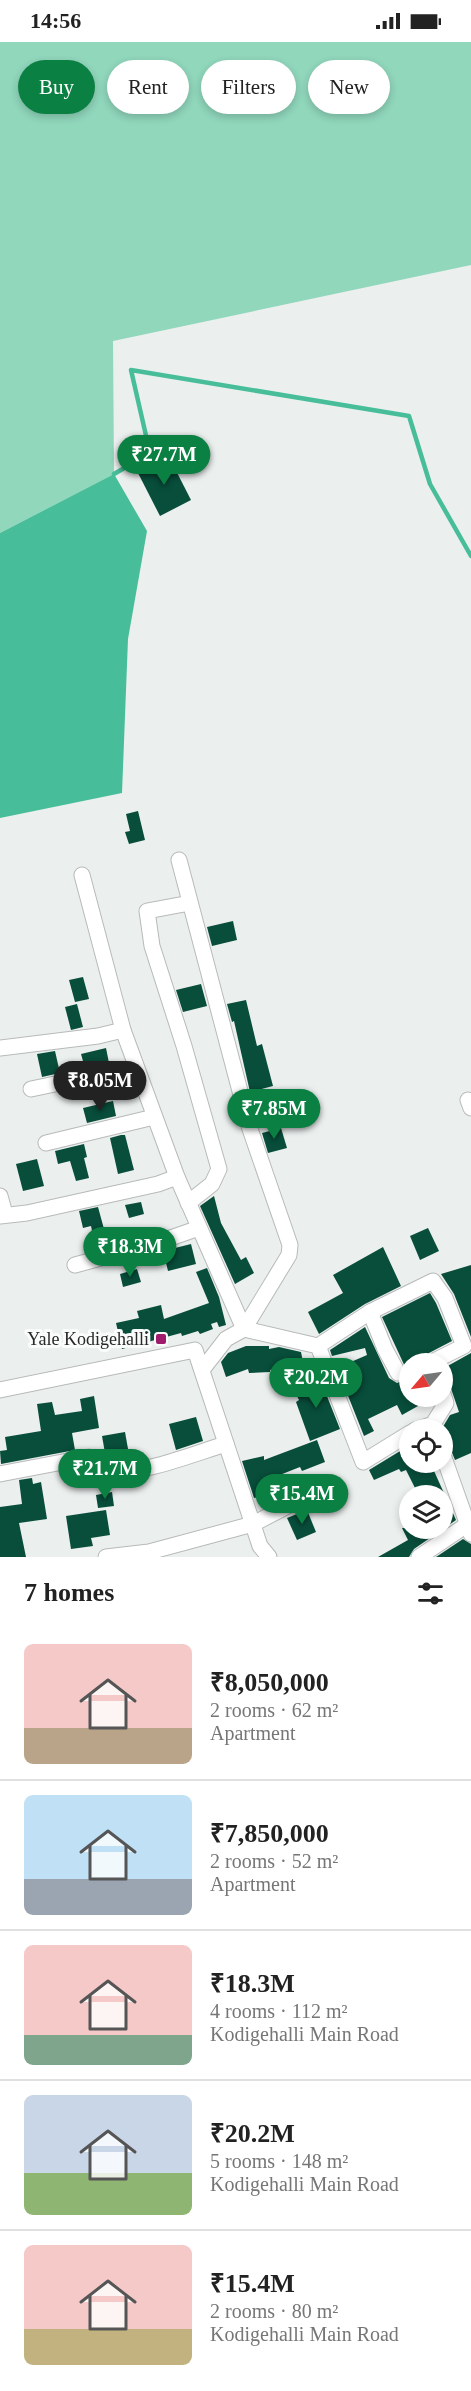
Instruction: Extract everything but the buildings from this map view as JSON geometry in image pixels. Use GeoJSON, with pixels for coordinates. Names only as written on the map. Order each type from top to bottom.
{"type":"FeatureCollection","features":[{"type":"Feature","properties":{"kind":"street"},"geometry":{"type":"LineString","coordinates":[[179,860],[250,1129],[290,1245],[289,1255],[244,1329],[226,1339],[202,1370]]}},
{"type":"Feature","properties":{"kind":"street"},"geometry":{"type":"LineString","coordinates":[[82,875],[123,1030],[136,1067],[177,1177],[244,1329]]}},
{"type":"Feature","properties":{"kind":"street"},"geometry":{"type":"LineString","coordinates":[[188,1203],[212,1184],[219,1169],[184,1046],[152,946],[147,911],[190,903]]}},
{"type":"Feature","properties":{"kind":"street"},"geometry":{"type":"LineString","coordinates":[[0,1048],[98,1036],[123,1030]]}},
{"type":"Feature","properties":{"kind":"street"},"geometry":{"type":"LineString","coordinates":[[32,1089],[136,1067]]}},
{"type":"Feature","properties":{"kind":"street"},"geometry":{"type":"LineString","coordinates":[[46,1143],[154,1117]]}},
{"type":"Feature","properties":{"kind":"street"},"geometry":{"type":"LineString","coordinates":[[0,1196],[2,1215],[27,1213],[158,1184],[177,1177]]}},
{"type":"Feature","properties":{"kind":"street"},"geometry":{"type":"LineString","coordinates":[[75,1265],[159,1242],[199,1228]]}},
{"type":"Feature","properties":{"kind":"street"},"geometry":{"type":"LineString","coordinates":[[244,1329],[318,1346],[370,1312],[433,1281],[445,1298],[464,1346],[450,1353]]}},
{"type":"Feature","properties":{"kind":"street"},"geometry":{"type":"LineString","coordinates":[[370,1312],[398,1373]]}},
{"type":"Feature","properties":{"kind":"street"},"geometry":{"type":"LineString","coordinates":[[318,1346],[363,1462],[399,1440]]}},
{"type":"Feature","properties":{"kind":"street"},"geometry":{"type":"LineString","coordinates":[[0,1390],[195,1350],[260,1546],[269,1557]]}},
{"type":"Feature","properties":{"kind":"street"},"geometry":{"type":"LineString","coordinates":[[0,1474],[89,1457],[98,1459],[118,1470],[135,1471],[226,1444]]}},
{"type":"Feature","properties":{"kind":"street"},"geometry":{"type":"LineString","coordinates":[[419,1557],[470,1527],[450,1473]]}},
{"type":"Feature","properties":{"kind":"street"},"geometry":{"type":"LineString","coordinates":[[106,1557],[149,1552],[253,1524],[301,1499]]}},
{"type":"Feature","properties":{"kind":"shaded area"},"geometry":{"type":"Polygon","coordinates":[[[0,42],[471,42],[471,265],[113,341],[114,474],[0,533],[0,42]]]}},
{"type":"Feature","properties":{"kind":"shaded area"},"geometry":{"type":"Polygon","coordinates":[[[114,474],[147,531],[128,639],[122,793],[0,818],[0,533],[114,474]]]}},
{"type":"Feature","properties":{"kind":"waterway"},"geometry":{"type":"LineString","coordinates":[[114,474],[150,453],[131,370],[409,416],[430,484],[471,556]]}},
{"type":"Feature","properties":{"kind":"place","name":"Yale Kodigehalli"},"geometry":{"type":"Point","coordinates":[161,1339]}}]}
